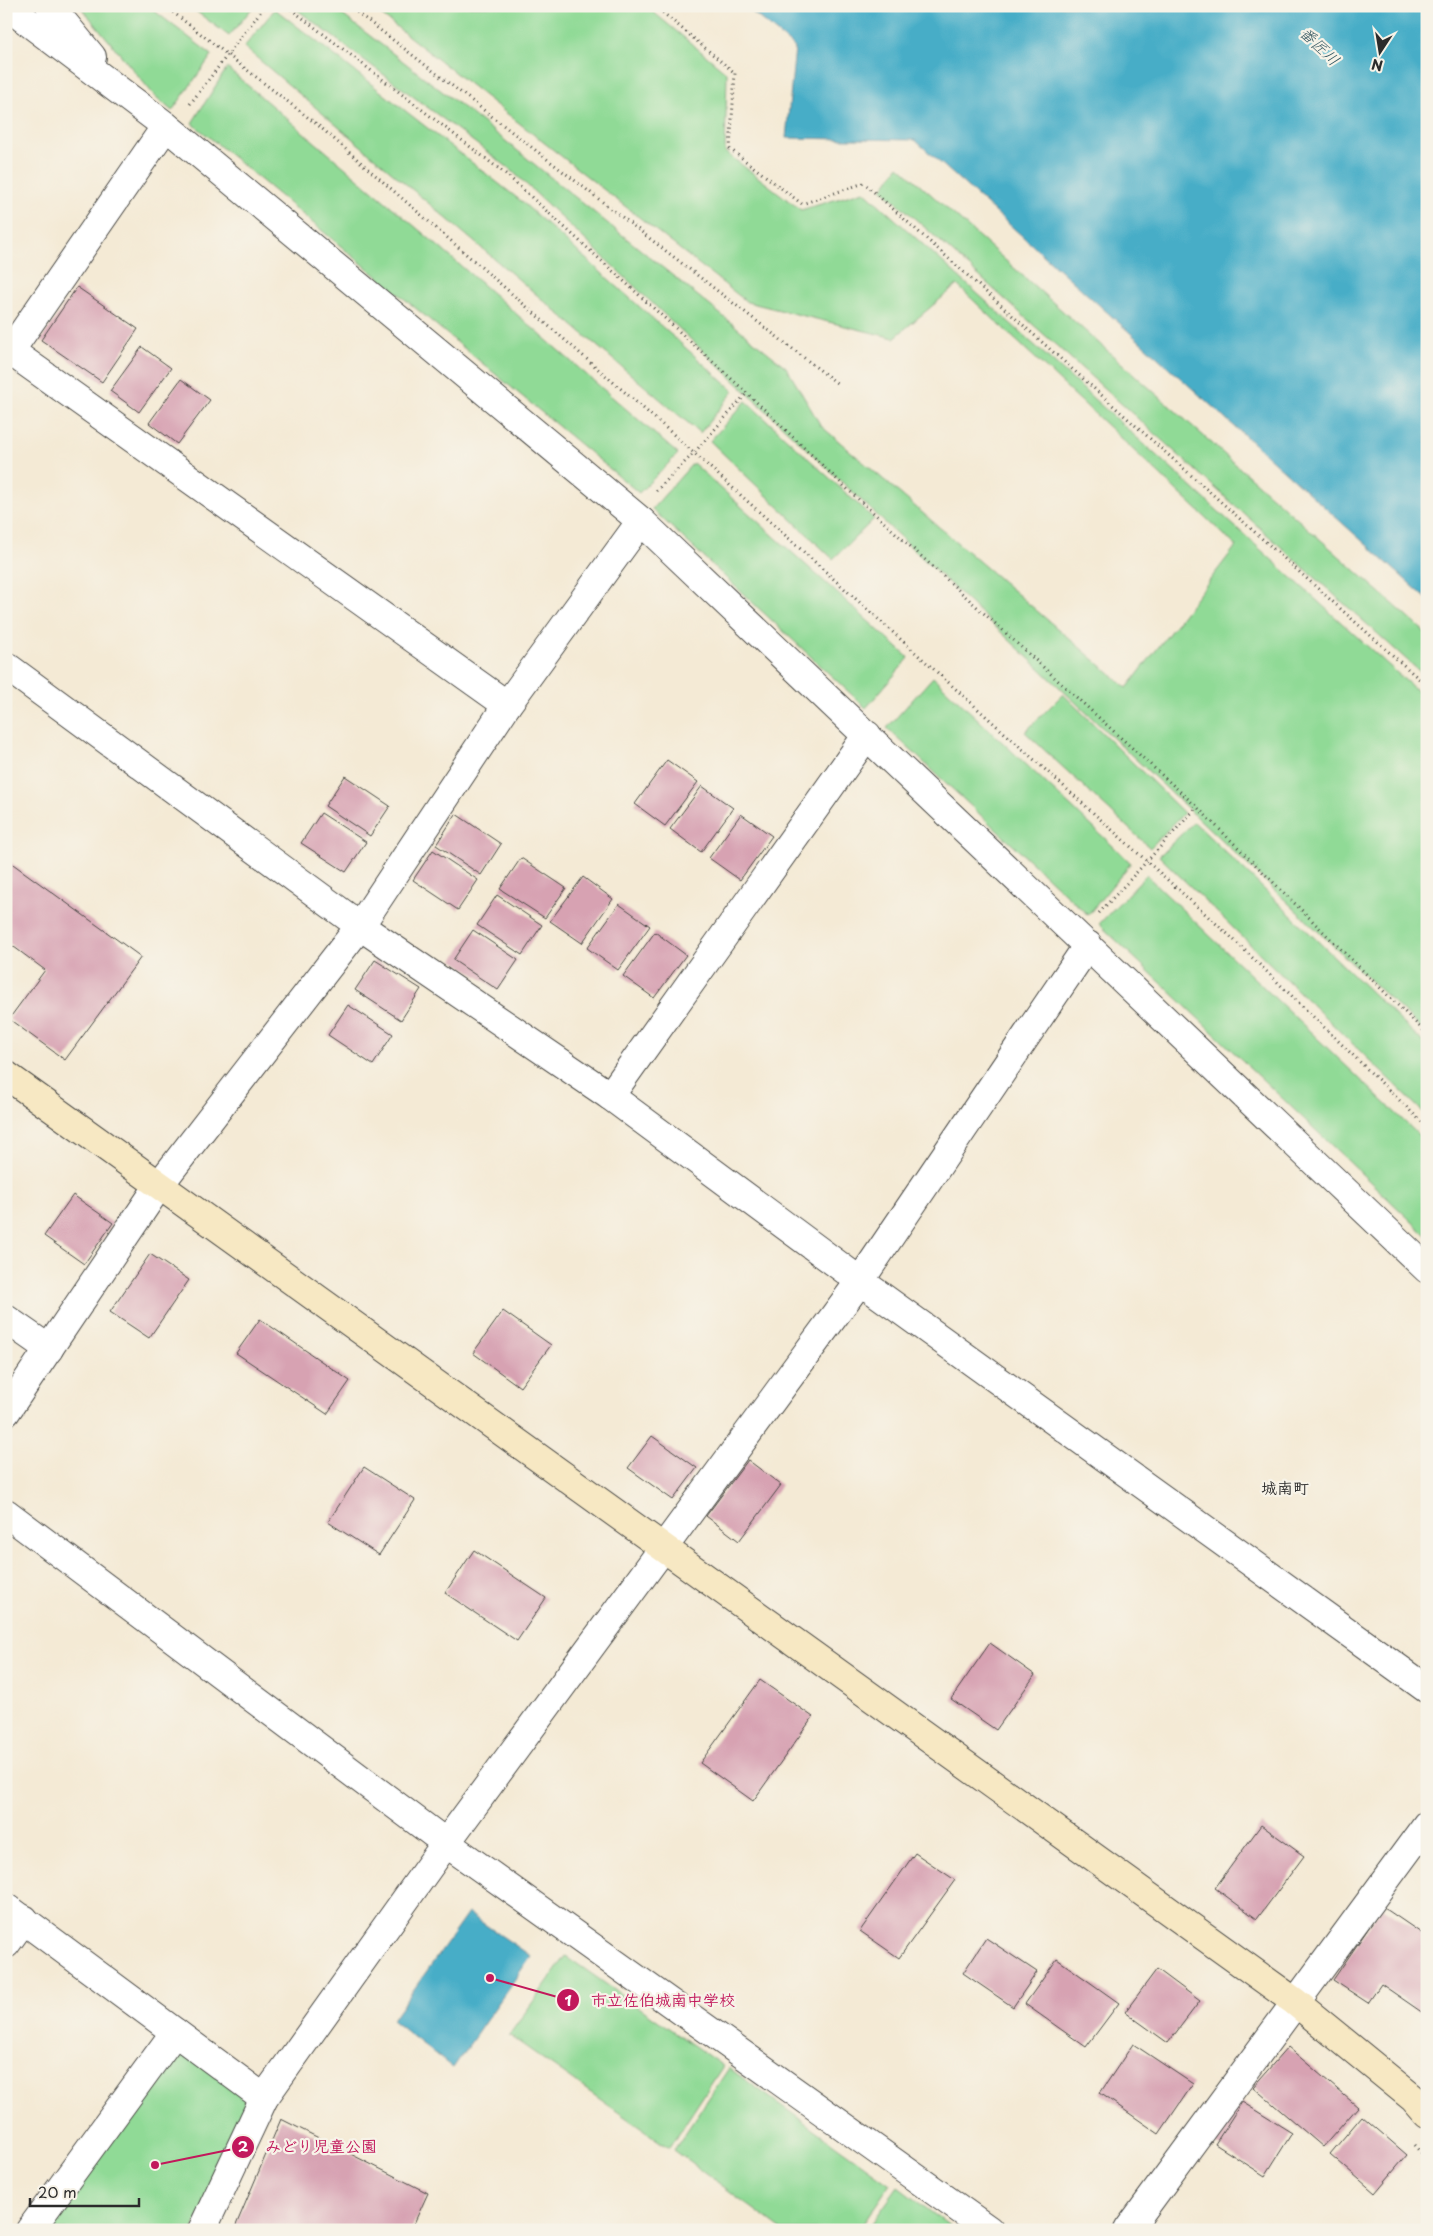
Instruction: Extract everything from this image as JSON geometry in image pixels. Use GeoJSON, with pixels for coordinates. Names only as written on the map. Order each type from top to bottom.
{"type":"FeatureCollection","features":[{"type":"Feature","properties":{"kind":"street"},"geometry":{"type":"LineString","coordinates":[[6,6],[168,128],[637,518],[1427,1269]]}},
{"type":"Feature","properties":{"kind":"street"},"geometry":{"type":"LineString","coordinates":[[50,6],[122,94]]}},
{"type":"Feature","properties":{"kind":"street"},"geometry":{"type":"LineString","coordinates":[[168,128],[8,352],[507,706]]}},
{"type":"Feature","properties":{"kind":"street"},"geometry":{"type":"LineString","coordinates":[[6,1412],[160,1184],[360,926],[507,706],[637,518]]}},
{"type":"Feature","properties":{"kind":"street"},"geometry":{"type":"LineString","coordinates":[[6,666],[360,926],[610,1096],[860,1281],[1427,1689]]}},
{"type":"Feature","properties":{"kind":"street"},"geometry":{"type":"LineString","coordinates":[[610,1096],[866,735]]}},
{"type":"Feature","properties":{"kind":"street"},"geometry":{"type":"LineString","coordinates":[[202,2230],[264,2098],[446,1843],[860,1281],[1083,941]]}},
{"type":"Feature","properties":{"kind":"street"},"geometry":{"type":"LineString","coordinates":[[6,1075],[1294,2001],[1407,2092],[1427,2114]]}},
{"type":"Feature","properties":{"kind":"street"},"geometry":{"type":"LineString","coordinates":[[6,1319],[49,1349]]}},
{"type":"Feature","properties":{"kind":"street"},"geometry":{"type":"LineString","coordinates":[[6,1514],[446,1843],[989,2230]]}},
{"type":"Feature","properties":{"kind":"street"},"geometry":{"type":"LineString","coordinates":[[1128,2230],[1294,2001],[1427,1824]]}},
{"type":"Feature","properties":{"kind":"street"},"geometry":{"type":"LineString","coordinates":[[6,1944],[15,1913],[264,2098]]}},
{"type":"Feature","properties":{"kind":"street"},"geometry":{"type":"LineString","coordinates":[[30,2230],[175,2032]]}},
{"type":"Feature","properties":{"kind":"path"},"geometry":{"type":"LineString","coordinates":[[165,6],[228,53],[319,126],[693,454],[1232,938],[1427,1127]]}},
{"type":"Feature","properties":{"kind":"path"},"geometry":{"type":"LineString","coordinates":[[168,128],[265,6]]}},
{"type":"Feature","properties":{"kind":"path"},"geometry":{"type":"LineString","coordinates":[[287,6],[507,175],[747,393],[844,486],[1197,807],[1427,1034]]}},
{"type":"Feature","properties":{"kind":"path"},"geometry":{"type":"LineString","coordinates":[[349,6],[838,384]]}},
{"type":"Feature","properties":{"kind":"path"},"geometry":{"type":"LineString","coordinates":[[655,6],[735,73],[730,149],[802,204],[864,183],[1427,686]]}},
{"type":"Feature","properties":{"kind":"path"},"geometry":{"type":"LineString","coordinates":[[637,518],[747,393]]}},
{"type":"Feature","properties":{"kind":"path"},"geometry":{"type":"LineString","coordinates":[[1083,941],[1146,862],[1197,807]]}},
{"type":"Feature","properties":{"kind":"green space"},"geometry":{"type":"Polygon","coordinates":[[[80,6],[148,6],[212,55],[172,111],[154,95],[80,6]]]}},
{"type":"Feature","properties":{"kind":"green space"},"geometry":{"type":"Polygon","coordinates":[[[189,6],[254,6],[229,36],[189,6]]]}},
{"type":"Feature","properties":{"kind":"green space"},"geometry":{"type":"Polygon","coordinates":[[[292,6],[331,6],[482,122],[786,367],[821,426],[1127,688],[1236,546],[957,285],[894,338],[747,302],[370,6],[646,6],[727,73],[725,152],[801,210],[864,191],[1427,700],[1427,1034],[510,169],[292,6]]]}},
{"type":"Feature","properties":{"kind":"green space"},"geometry":{"type":"Polygon","coordinates":[[[275,9],[521,201],[734,391],[700,433],[244,47],[275,9]]]}},
{"type":"Feature","properties":{"kind":"green space"},"geometry":{"type":"Polygon","coordinates":[[[227,68],[431,240],[678,454],[639,493],[192,123],[227,68]]]}},
{"type":"Feature","properties":{"kind":"green space"},"geometry":{"type":"Polygon","coordinates":[[[899,166],[1427,634],[1427,678],[882,189],[899,166]]]}},
{"type":"Feature","properties":{"kind":"green space"},"geometry":{"type":"Polygon","coordinates":[[[746,401],[874,519],[833,559],[710,441],[746,401]]]}},
{"type":"Feature","properties":{"kind":"green space"},"geometry":{"type":"Polygon","coordinates":[[[693,463],[909,658],[866,708],[652,509],[693,463]]]}},
{"type":"Feature","properties":{"kind":"green space"},"geometry":{"type":"Polygon","coordinates":[[[933,677],[1131,863],[1088,915],[887,728],[933,677]]]}},
{"type":"Feature","properties":{"kind":"green space"},"geometry":{"type":"Polygon","coordinates":[[[1063,694],[1184,813],[1150,848],[1025,732],[1063,694]]]}},
{"type":"Feature","properties":{"kind":"green space"},"geometry":{"type":"Polygon","coordinates":[[[1194,822],[1427,1046],[1427,1116],[1159,856],[1194,822]]]}},
{"type":"Feature","properties":{"kind":"green space"},"geometry":{"type":"Polygon","coordinates":[[[1146,875],[1427,1143],[1427,1236],[1099,924],[1146,875]]]}},
{"type":"Feature","properties":{"kind":"green space"},"geometry":{"type":"Polygon","coordinates":[[[566,1956],[723,2066],[669,2148],[509,2035],[566,1956]]]}},
{"type":"Feature","properties":{"kind":"green space"},"geometry":{"type":"Polygon","coordinates":[[[177,2041],[256,2099],[193,2230],[38,2230],[177,2041]]]}},
{"type":"Feature","properties":{"kind":"green space"},"geometry":{"type":"Polygon","coordinates":[[[729,2068],[890,2184],[859,2230],[782,2230],[674,2150],[729,2068]]]}},
{"type":"Feature","properties":{"kind":"green space"},"geometry":{"type":"Polygon","coordinates":[[[898,2187],[955,2230],[867,2230],[898,2187]]]}},
{"type":"Feature","properties":{"kind":"water","name":"番匠川"},"geometry":{"type":"Polygon","coordinates":[[[745,6],[1427,6],[1427,599],[915,140],[786,138],[795,48],[745,6]]]}},
{"type":"Feature","properties":{"kind":"water"},"geometry":{"type":"Polygon","coordinates":[[[468,1913],[531,1956],[453,2068],[392,2020],[468,1913]]]}},
{"type":"Feature","properties":{"kind":"building"},"geometry":{"type":"Polygon","coordinates":[[[77,287],[138,329],[102,382],[41,340],[77,287]]]}},
{"type":"Feature","properties":{"kind":"building"},"geometry":{"type":"Polygon","coordinates":[[[142,347],[171,368],[139,412],[110,391],[142,347]]]}},
{"type":"Feature","properties":{"kind":"building"},"geometry":{"type":"Polygon","coordinates":[[[181,379],[210,400],[177,444],[149,423],[181,379]]]}},
{"type":"Feature","properties":{"kind":"building"},"geometry":{"type":"Polygon","coordinates":[[[667,760],[698,782],[665,826],[635,804],[667,760]]]}},
{"type":"Feature","properties":{"kind":"building"},"geometry":{"type":"Polygon","coordinates":[[[345,776],[390,806],[370,836],[325,806],[345,776]]]}},
{"type":"Feature","properties":{"kind":"building"},"geometry":{"type":"Polygon","coordinates":[[[702,786],[733,808],[701,852],[670,829],[702,786]]]}},
{"type":"Feature","properties":{"kind":"building"},"geometry":{"type":"Polygon","coordinates":[[[321,813],[366,842],[346,872],[301,843],[321,813]]]}},
{"type":"Feature","properties":{"kind":"building"},"geometry":{"type":"Polygon","coordinates":[[[456,814],[501,844],[481,875],[436,845],[456,814]]]}},
{"type":"Feature","properties":{"kind":"building"},"geometry":{"type":"Polygon","coordinates":[[[741,814],[772,836],[740,880],[709,858],[741,814]]]}},
{"type":"Feature","properties":{"kind":"building"},"geometry":{"type":"Polygon","coordinates":[[[433,850],[478,880],[458,910],[413,880],[433,850]]]}},
{"type":"Feature","properties":{"kind":"building"},"geometry":{"type":"Polygon","coordinates":[[[521,858],[566,888],[545,918],[500,889],[521,858]]]}},
{"type":"Feature","properties":{"kind":"building"},"geometry":{"type":"Polygon","coordinates":[[[6,859],[141,957],[65,1060],[9,1019],[45,970],[6,941],[6,859]]]}},
{"type":"Feature","properties":{"kind":"building"},"geometry":{"type":"Polygon","coordinates":[[[583,877],[613,899],[582,943],[550,921],[583,877]]]}},
{"type":"Feature","properties":{"kind":"building"},"geometry":{"type":"Polygon","coordinates":[[[497,895],[542,925],[522,955],[477,925],[497,895]]]}},
{"type":"Feature","properties":{"kind":"building"},"geometry":{"type":"Polygon","coordinates":[[[619,904],[650,926],[618,970],[587,948],[619,904]]]}},
{"type":"Feature","properties":{"kind":"building"},"geometry":{"type":"Polygon","coordinates":[[[473,930],[518,960],[498,990],[453,960],[473,930]]]}},
{"type":"Feature","properties":{"kind":"building"},"geometry":{"type":"Polygon","coordinates":[[[655,932],[686,955],[654,998],[623,976],[655,932]]]}},
{"type":"Feature","properties":{"kind":"building"},"geometry":{"type":"Polygon","coordinates":[[[375,960],[421,989],[401,1020],[355,990],[375,960]]]}},
{"type":"Feature","properties":{"kind":"building"},"geometry":{"type":"Polygon","coordinates":[[[348,1005],[393,1034],[373,1065],[328,1035],[348,1005]]]}},
{"type":"Feature","properties":{"kind":"building"},"geometry":{"type":"Polygon","coordinates":[[[73,1195],[113,1223],[84,1264],[44,1236],[73,1195]]]}},
{"type":"Feature","properties":{"kind":"building"},"geometry":{"type":"Polygon","coordinates":[[[150,1254],[189,1280],[149,1338],[110,1312],[150,1254]]]}},
{"type":"Feature","properties":{"kind":"building"},"geometry":{"type":"Polygon","coordinates":[[[503,1311],[551,1345],[520,1387],[473,1353],[503,1311]]]}},
{"type":"Feature","properties":{"kind":"building"},"geometry":{"type":"Polygon","coordinates":[[[260,1319],[350,1381],[327,1414],[236,1353],[260,1319]]]}},
{"type":"Feature","properties":{"kind":"building"},"geometry":{"type":"Polygon","coordinates":[[[652,1436],[697,1468],[673,1500],[628,1468],[652,1436]]]}},
{"type":"Feature","properties":{"kind":"building"},"geometry":{"type":"Polygon","coordinates":[[[748,1460],[781,1485],[739,1541],[706,1516],[748,1460]]]}},
{"type":"Feature","properties":{"kind":"building"},"geometry":{"type":"Polygon","coordinates":[[[364,1467],[415,1500],[379,1555],[328,1522],[364,1467]]]}},
{"type":"Feature","properties":{"kind":"building"},"geometry":{"type":"Polygon","coordinates":[[[474,1550],[546,1598],[517,1641],[445,1593],[474,1550]]]}},
{"type":"Feature","properties":{"kind":"building"},"geometry":{"type":"Polygon","coordinates":[[[990,1643],[1035,1675],[996,1730],[951,1699],[990,1643]]]}},
{"type":"Feature","properties":{"kind":"building"},"geometry":{"type":"Polygon","coordinates":[[[760,1680],[813,1717],[753,1801],[700,1763],[760,1680]]]}},
{"type":"Feature","properties":{"kind":"building"},"geometry":{"type":"Polygon","coordinates":[[[1261,1825],[1304,1856],[1257,1919],[1215,1888],[1261,1825]]]}},
{"type":"Feature","properties":{"kind":"building"},"geometry":{"type":"Polygon","coordinates":[[[915,1853],[955,1880],[899,1958],[860,1931],[915,1853]]]}},
{"type":"Feature","properties":{"kind":"building"},"geometry":{"type":"Polygon","coordinates":[[[1383,1907],[1427,1937],[1427,2007],[1423,2013],[1381,1984],[1368,2003],[1333,1980],[1383,1907]]]}},
{"type":"Feature","properties":{"kind":"building"},"geometry":{"type":"Polygon","coordinates":[[[986,1938],[1037,1972],[1013,2007],[963,1973],[986,1938]]]}},
{"type":"Feature","properties":{"kind":"building"},"geometry":{"type":"Polygon","coordinates":[[[1057,1959],[1119,2003],[1086,2047],[1025,2004],[1057,1959]]]}},
{"type":"Feature","properties":{"kind":"building"},"geometry":{"type":"Polygon","coordinates":[[[1157,1969],[1200,2001],[1168,2043],[1125,2012],[1157,1969]]]}},
{"type":"Feature","properties":{"kind":"building"},"geometry":{"type":"Polygon","coordinates":[[[1133,2044],[1193,2084],[1159,2134],[1100,2093],[1133,2044]]]}},
{"type":"Feature","properties":{"kind":"building"},"geometry":{"type":"Polygon","coordinates":[[[1288,2047],[1358,2107],[1323,2147],[1253,2087],[1288,2047]]]}},
{"type":"Feature","properties":{"kind":"building"},"geometry":{"type":"Polygon","coordinates":[[[1242,2102],[1292,2133],[1265,2176],[1215,2144],[1242,2102]]]}},
{"type":"Feature","properties":{"kind":"building"},"geometry":{"type":"Polygon","coordinates":[[[1362,2116],[1407,2155],[1375,2193],[1330,2154],[1362,2116]]]}},
{"type":"Feature","properties":{"kind":"building"},"geometry":{"type":"Polygon","coordinates":[[[281,2119],[428,2193],[411,2230],[234,2230],[281,2119]]]}},
{"type":"Feature","properties":{"kind":"place","name":"市立佐伯城南中学校"},"geometry":{"type":"Point","coordinates":[490,1978]}},
{"type":"Feature","properties":{"kind":"place","name":"みどり児童公園"},"geometry":{"type":"Point","coordinates":[155,2165]}},
{"type":"Feature","properties":{"kind":"district","name":"城南町"},"geometry":{"type":"Point","coordinates":[1285,1488]}}]}
